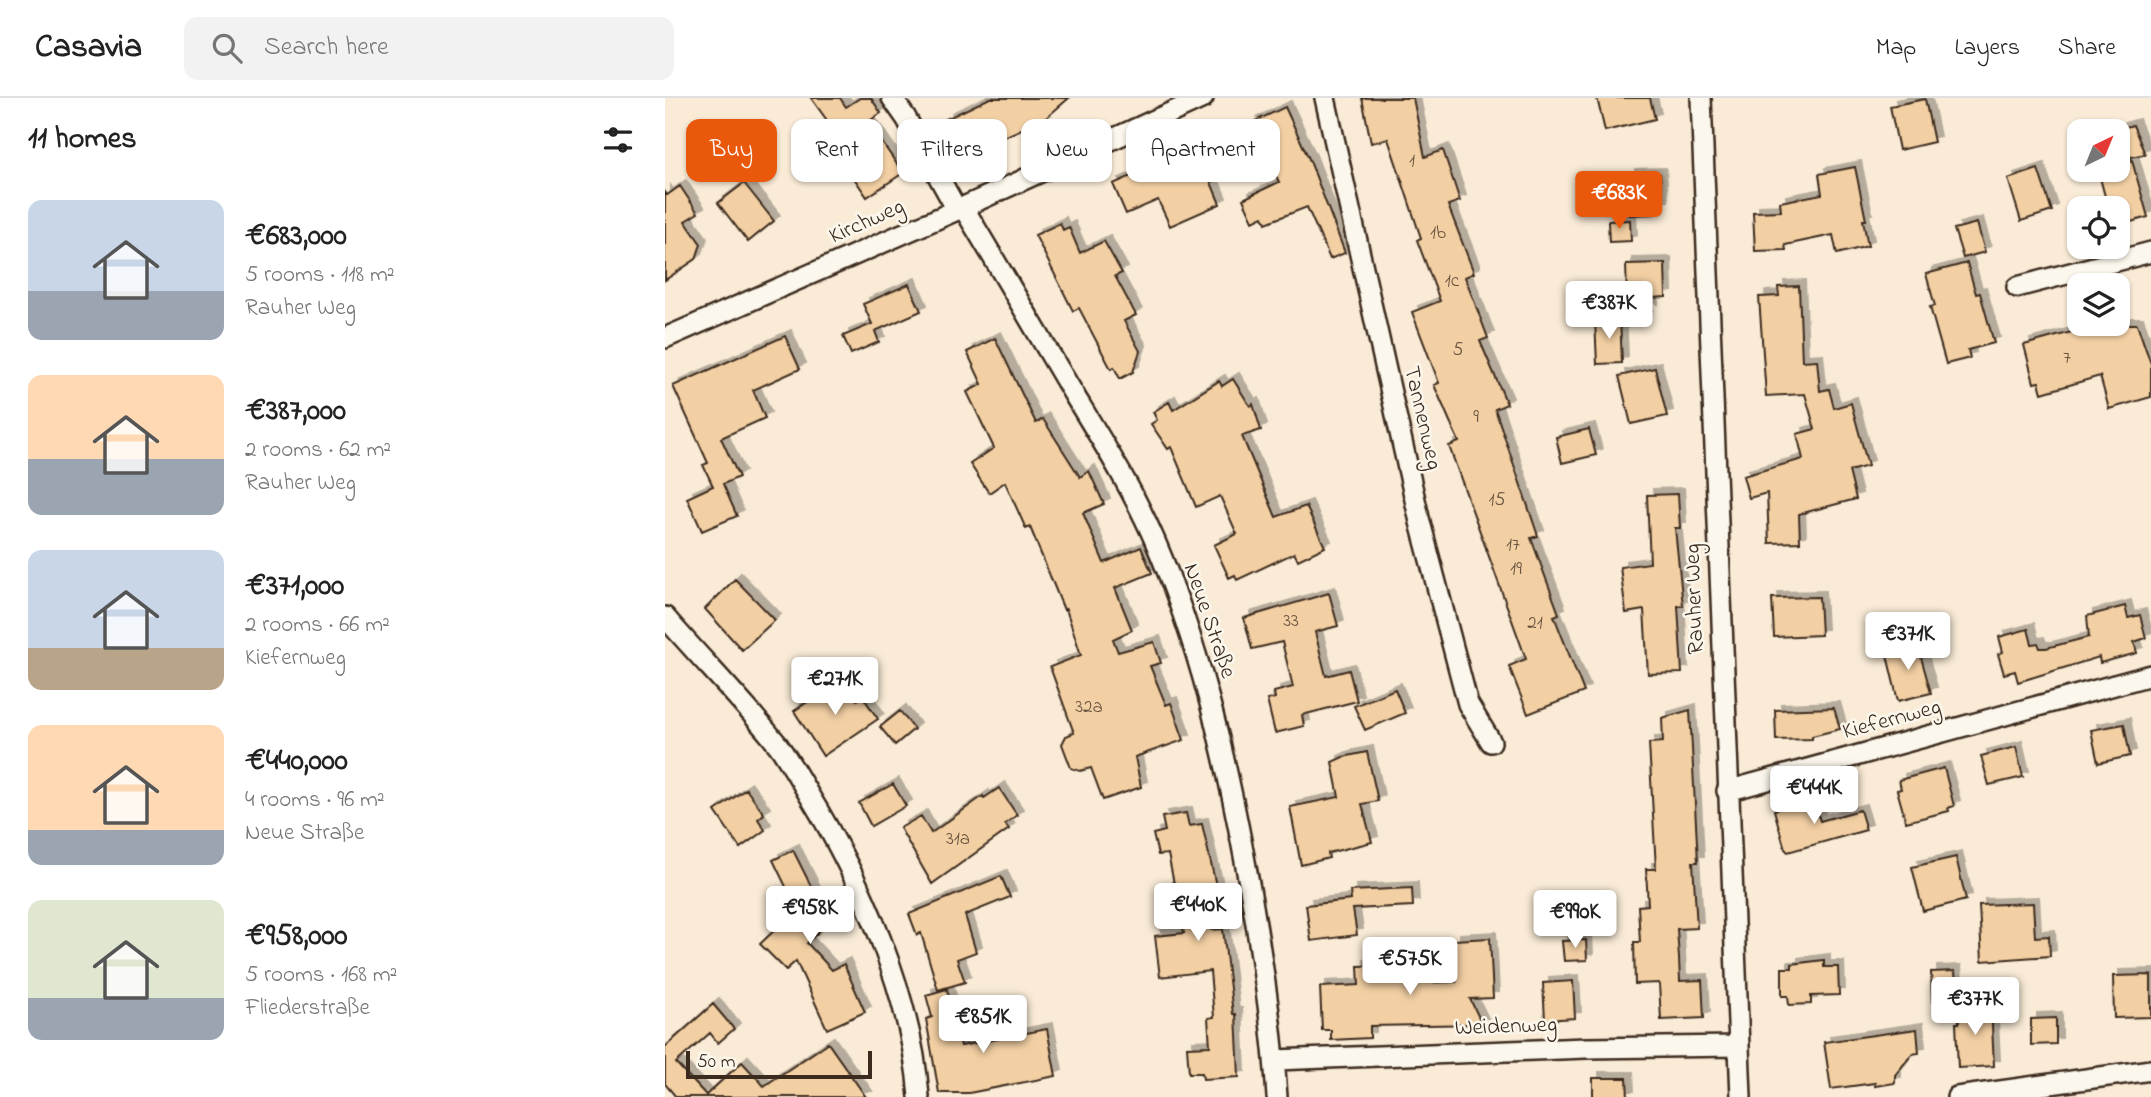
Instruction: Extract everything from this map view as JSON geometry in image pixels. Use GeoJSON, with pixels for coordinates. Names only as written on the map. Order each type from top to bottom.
{"type":"FeatureCollection","features":[{"type":"Feature","properties":{"kind":"street","name":"Neue Straße"},"geometry":{"type":"LineString","coordinates":[[892,98],[1118,469],[1154,539],[1178,597],[1207,687],[1235,809],[1257,922],[1275,1060],[1277,1097]]}},
{"type":"Feature","properties":{"kind":"street","name":"Kirchweg"},"geometry":{"type":"LineString","coordinates":[[665,338],[1203,98]]}},
{"type":"Feature","properties":{"kind":"street","name":"Tannenweg"},"geometry":{"type":"LineString","coordinates":[[1325,98],[1420,522],[1455,660],[1468,705],[1491,742]]}},
{"type":"Feature","properties":{"kind":"street","name":"Rauher Weg"},"geometry":{"type":"LineString","coordinates":[[1701,98],[1741,1097]]}},
{"type":"Feature","properties":{"kind":"street"},"geometry":{"type":"LineString","coordinates":[[2017,287],[2151,252]]}},
{"type":"Feature","properties":{"kind":"street"},"geometry":{"type":"LineString","coordinates":[[665,617],[778,746],[838,847],[865,902],[894,980],[910,1034],[919,1097]]}},
{"type":"Feature","properties":{"kind":"street","name":"Kiefernweg"},"geometry":{"type":"LineString","coordinates":[[1727,791],[2151,675]]}},
{"type":"Feature","properties":{"kind":"street","name":"Weidenweg"},"geometry":{"type":"LineString","coordinates":[[1275,1060],[1574,1048],[1738,1046]]}},
{"type":"Feature","properties":{"kind":"street"},"geometry":{"type":"LineString","coordinates":[[1957,1097],[2151,1070]]}},
{"type":"Feature","properties":{"kind":"building"},"geometry":{"type":"Polygon","coordinates":[[[811,98],[840,98],[846,107],[860,98],[871,98],[881,113],[872,119],[826,119],[811,98]]]}},
{"type":"Feature","properties":{"kind":"building"},"geometry":{"type":"Polygon","coordinates":[[[990,98],[1069,98],[1044,119],[1021,119],[1021,129],[1007,136],[1007,119],[946,119],[990,98]]]}},
{"type":"Feature","properties":{"kind":"building"},"geometry":{"type":"Polygon","coordinates":[[[1362,98],[1413,98],[1425,157],[1443,150],[1460,201],[1448,205],[1474,273],[1465,277],[1488,338],[1480,341],[1507,404],[1495,409],[1538,536],[1531,538],[1559,614],[1554,616],[1584,692],[1528,714],[1509,666],[1526,659],[1449,446],[1459,442],[1434,385],[1439,383],[1412,312],[1440,301],[1417,240],[1421,238],[1388,139],[1371,143],[1362,98]]]}},
{"type":"Feature","properties":{"kind":"building"},"geometry":{"type":"Polygon","coordinates":[[[1597,98],[1650,98],[1655,119],[1605,131],[1597,98]]]}},
{"type":"Feature","properties":{"kind":"building"},"geometry":{"type":"Polygon","coordinates":[[[1925,99],[1934,142],[1899,150],[1890,106],[1925,99]]]}},
{"type":"Feature","properties":{"kind":"building"},"geometry":{"type":"Polygon","coordinates":[[[1285,107],[1310,161],[1345,253],[1330,259],[1307,207],[1266,223],[1263,216],[1253,221],[1243,199],[1280,182],[1280,119],[1260,119],[1285,107]]]}},
{"type":"Feature","properties":{"kind":"building"},"geometry":{"type":"Polygon","coordinates":[[[2133,125],[2145,154],[2131,157],[2148,217],[2130,222],[2130,196],[2105,196],[2101,182],[2130,182],[2130,126],[2133,125]]]}},
{"type":"Feature","properties":{"kind":"building"},"geometry":{"type":"Polygon","coordinates":[[[883,144],[897,164],[897,177],[867,197],[857,182],[883,182],[883,144]]]}},
{"type":"Feature","properties":{"kind":"building"},"geometry":{"type":"Polygon","coordinates":[[[1855,167],[1866,220],[1863,220],[1868,246],[1837,254],[1833,235],[1785,245],[1786,250],[1755,251],[1753,212],[1781,211],[1780,202],[1822,194],[1819,174],[1855,167]]]}},
{"type":"Feature","properties":{"kind":"building"},"geometry":{"type":"Polygon","coordinates":[[[2038,169],[2052,211],[2021,221],[2008,179],[2038,169]]]}},
{"type":"Feature","properties":{"kind":"building"},"geometry":{"type":"Polygon","coordinates":[[[1660,174],[1662,207],[1653,207],[1654,214],[1630,215],[1629,175],[1660,174]]]}},
{"type":"Feature","properties":{"kind":"building"},"geometry":{"type":"Polygon","coordinates":[[[1126,178],[1126,182],[1211,182],[1220,204],[1170,226],[1158,200],[1126,214],[1113,184],[1126,178]]]}},
{"type":"Feature","properties":{"kind":"building"},"geometry":{"type":"Polygon","coordinates":[[[744,183],[774,221],[748,242],[718,203],[744,183]]]}},
{"type":"Feature","properties":{"kind":"building"},"geometry":{"type":"Polygon","coordinates":[[[680,186],[698,213],[685,221],[701,244],[696,259],[665,280],[665,192],[667,195],[680,186]]]}},
{"type":"Feature","properties":{"kind":"building"},"geometry":{"type":"Polygon","coordinates":[[[1630,220],[1631,241],[1609,242],[1608,221],[1630,220]]]}},
{"type":"Feature","properties":{"kind":"building"},"geometry":{"type":"Polygon","coordinates":[[[1060,223],[1063,230],[1069,227],[1080,253],[1104,241],[1122,273],[1115,276],[1136,315],[1124,321],[1140,351],[1133,372],[1120,379],[1114,367],[1111,369],[1079,308],[1073,311],[1035,235],[1060,223]]]}},
{"type":"Feature","properties":{"kind":"building"},"geometry":{"type":"Polygon","coordinates":[[[1977,223],[1985,252],[1963,258],[1954,229],[1977,223]]]}},
{"type":"Feature","properties":{"kind":"building"},"geometry":{"type":"Polygon","coordinates":[[[1665,263],[1666,297],[1652,298],[1652,310],[1627,299],[1626,264],[1665,263]]]}},
{"type":"Feature","properties":{"kind":"building"},"geometry":{"type":"Polygon","coordinates":[[[1967,263],[1976,294],[1980,293],[1994,343],[1968,350],[1970,358],[1946,364],[1930,307],[1935,306],[1926,274],[1967,263]]]}},
{"type":"Feature","properties":{"kind":"building"},"geometry":{"type":"Polygon","coordinates":[[[909,284],[921,311],[875,331],[879,342],[851,354],[843,336],[872,324],[863,304],[909,284]]]}},
{"type":"Feature","properties":{"kind":"building"},"geometry":{"type":"Polygon","coordinates":[[[1799,286],[1802,361],[1817,360],[1820,391],[1829,389],[1834,408],[1851,403],[1868,466],[1849,471],[1856,499],[1799,514],[1800,542],[1769,543],[1767,493],[1749,498],[1743,476],[1803,459],[1797,434],[1815,429],[1805,394],[1766,396],[1759,297],[1779,296],[1778,287],[1799,286]]]}},
{"type":"Feature","properties":{"kind":"building"},"geometry":{"type":"Polygon","coordinates":[[[1620,318],[1622,363],[1597,364],[1595,319],[1620,318]]]}},
{"type":"Feature","properties":{"kind":"building"},"geometry":{"type":"Polygon","coordinates":[[[2130,324],[2137,324],[2151,364],[2151,397],[2109,409],[2100,376],[2042,393],[2039,382],[2034,383],[2024,345],[2067,333],[2067,336],[2130,336],[2130,324]]]}},
{"type":"Feature","properties":{"kind":"building"},"geometry":{"type":"Polygon","coordinates":[[[785,336],[800,369],[753,390],[765,418],[721,438],[739,477],[723,484],[737,516],[702,531],[687,498],[713,486],[703,465],[708,463],[673,386],[785,336]]]}},
{"type":"Feature","properties":{"kind":"building"},"geometry":{"type":"Polygon","coordinates":[[[995,338],[1036,423],[1043,419],[1080,477],[1089,471],[1104,504],[1083,513],[1104,563],[1141,547],[1152,573],[1115,588],[1132,630],[1113,639],[1118,652],[1154,642],[1161,663],[1150,666],[1166,705],[1171,703],[1184,740],[1135,757],[1141,787],[1103,800],[1091,768],[1080,771],[1071,768],[1062,744],[1066,736],[1074,733],[1050,667],[1081,655],[1066,609],[1064,610],[1030,527],[1026,529],[1005,482],[989,493],[970,464],[994,448],[967,392],[982,384],[967,352],[995,338]]]}},
{"type":"Feature","properties":{"kind":"building"},"geometry":{"type":"Polygon","coordinates":[[[1655,368],[1667,416],[1631,424],[1619,376],[1655,368]]]}},
{"type":"Feature","properties":{"kind":"building"},"geometry":{"type":"Polygon","coordinates":[[[1233,379],[1250,406],[1253,404],[1261,430],[1242,436],[1276,517],[1306,506],[1325,547],[1298,560],[1294,553],[1237,580],[1235,575],[1229,578],[1214,545],[1237,534],[1220,496],[1196,507],[1171,447],[1168,449],[1151,424],[1157,420],[1153,412],[1169,402],[1173,410],[1219,381],[1222,386],[1233,379]]]}},
{"type":"Feature","properties":{"kind":"building"},"geometry":{"type":"Polygon","coordinates":[[[1589,429],[1596,455],[1562,463],[1556,437],[1589,429]]]}},
{"type":"Feature","properties":{"kind":"building"},"geometry":{"type":"Polygon","coordinates":[[[1678,494],[1680,528],[1675,528],[1683,606],[1678,606],[1682,673],[1648,674],[1644,610],[1626,613],[1620,567],[1650,563],[1647,495],[1678,494]]]}},
{"type":"Feature","properties":{"kind":"building"},"geometry":{"type":"Polygon","coordinates":[[[735,579],[775,620],[742,650],[705,609],[735,579]]]}},
{"type":"Feature","properties":{"kind":"building"},"geometry":{"type":"Polygon","coordinates":[[[1329,593],[1338,626],[1315,632],[1326,676],[1349,670],[1357,701],[1302,715],[1304,726],[1275,733],[1267,700],[1275,698],[1274,692],[1293,687],[1282,642],[1252,649],[1244,618],[1329,593]]]}},
{"type":"Feature","properties":{"kind":"building"},"geometry":{"type":"Polygon","coordinates":[[[1819,597],[1821,635],[1774,637],[1772,598],[1819,597]]]}},
{"type":"Feature","properties":{"kind":"building"},"geometry":{"type":"Polygon","coordinates":[[[2125,606],[2128,618],[2140,615],[2146,638],[2134,642],[2137,653],[2100,663],[2099,657],[2018,682],[2015,671],[2004,674],[1998,654],[2003,652],[1999,637],[2028,629],[2032,644],[2038,643],[2040,648],[2046,648],[2089,637],[2087,616],[2125,606]]]}},
{"type":"Feature","properties":{"kind":"building"},"geometry":{"type":"Polygon","coordinates":[[[1917,643],[1931,693],[1898,701],[1886,651],[1917,643]]]}},
{"type":"Feature","properties":{"kind":"building"},"geometry":{"type":"Polygon","coordinates":[[[843,678],[857,700],[863,697],[878,719],[823,756],[794,711],[843,678]]]}},
{"type":"Feature","properties":{"kind":"building"},"geometry":{"type":"Polygon","coordinates":[[[1395,689],[1405,713],[1365,730],[1354,706],[1395,689]]]}},
{"type":"Feature","properties":{"kind":"building"},"geometry":{"type":"Polygon","coordinates":[[[1834,708],[1840,729],[1812,736],[1812,739],[1776,740],[1775,710],[1834,708]]]}},
{"type":"Feature","properties":{"kind":"building"},"geometry":{"type":"Polygon","coordinates":[[[1690,710],[1698,862],[1693,862],[1697,928],[1677,929],[1680,981],[1702,980],[1704,1018],[1661,1020],[1659,983],[1635,984],[1634,942],[1640,942],[1638,906],[1648,905],[1646,869],[1656,869],[1649,743],[1663,742],[1662,718],[1690,710]]]}},
{"type":"Feature","properties":{"kind":"building"},"geometry":{"type":"Polygon","coordinates":[[[900,711],[914,729],[895,745],[880,727],[900,711]]]}},
{"type":"Feature","properties":{"kind":"building"},"geometry":{"type":"Polygon","coordinates":[[[2124,724],[2130,756],[2098,763],[2091,730],[2124,724]]]}},
{"type":"Feature","properties":{"kind":"building"},"geometry":{"type":"Polygon","coordinates":[[[2016,747],[2023,777],[1989,785],[1981,756],[2016,747]]]}},
{"type":"Feature","properties":{"kind":"building"},"geometry":{"type":"Polygon","coordinates":[[[1367,752],[1378,801],[1362,804],[1372,842],[1328,853],[1329,858],[1301,865],[1290,807],[1339,797],[1332,762],[1367,752]]]}},
{"type":"Feature","properties":{"kind":"building"},"geometry":{"type":"Polygon","coordinates":[[[1944,768],[1954,806],[1948,808],[1949,811],[1906,822],[1897,790],[1901,789],[1899,780],[1944,768]]]}},
{"type":"Feature","properties":{"kind":"building"},"geometry":{"type":"Polygon","coordinates":[[[893,784],[906,806],[871,826],[859,803],[893,784]]]}},
{"type":"Feature","properties":{"kind":"building"},"geometry":{"type":"Polygon","coordinates":[[[999,788],[1017,815],[1005,824],[1009,829],[932,884],[900,828],[921,816],[931,833],[983,796],[984,798],[999,788]]]}},
{"type":"Feature","properties":{"kind":"building"},"geometry":{"type":"Polygon","coordinates":[[[746,789],[764,814],[758,819],[765,830],[740,848],[715,811],[746,789]]]}},
{"type":"Feature","properties":{"kind":"building"},"geometry":{"type":"Polygon","coordinates":[[[1813,799],[1820,821],[1860,810],[1866,830],[1788,852],[1774,810],[1813,799]]]}},
{"type":"Feature","properties":{"kind":"building"},"geometry":{"type":"Polygon","coordinates":[[[1186,813],[1189,826],[1202,824],[1217,890],[1206,893],[1211,930],[1223,929],[1233,1014],[1236,1014],[1239,1077],[1203,1079],[1202,1073],[1189,1073],[1187,1047],[1210,1046],[1208,1018],[1214,1017],[1210,971],[1160,977],[1155,936],[1184,933],[1168,854],[1158,855],[1153,834],[1165,831],[1162,817],[1186,813]]]}},
{"type":"Feature","properties":{"kind":"building"},"geometry":{"type":"Polygon","coordinates":[[[793,850],[815,894],[811,895],[833,918],[807,943],[832,970],[844,964],[865,1012],[827,1029],[796,961],[786,970],[760,944],[780,925],[772,909],[792,899],[773,860],[793,850]]]}},
{"type":"Feature","properties":{"kind":"building"},"geometry":{"type":"Polygon","coordinates":[[[1956,857],[1966,900],[1923,911],[1912,867],[1956,857]]]}},
{"type":"Feature","properties":{"kind":"building"},"geometry":{"type":"Polygon","coordinates":[[[1001,876],[1010,897],[965,915],[976,952],[957,959],[965,982],[938,990],[921,933],[917,935],[909,914],[1001,876]]]}},
{"type":"Feature","properties":{"kind":"building"},"geometry":{"type":"Polygon","coordinates":[[[1412,888],[1413,906],[1353,909],[1357,935],[1311,941],[1306,905],[1351,900],[1350,891],[1412,888]]]}},
{"type":"Feature","properties":{"kind":"building"},"geometry":{"type":"Polygon","coordinates":[[[2033,903],[2035,937],[2049,936],[2050,956],[1982,961],[1979,905],[2033,903]]]}},
{"type":"Feature","properties":{"kind":"building"},"geometry":{"type":"Polygon","coordinates":[[[1490,938],[1493,998],[1470,999],[1482,1024],[1370,1026],[1370,1038],[1331,1040],[1331,1030],[1322,1030],[1320,987],[1359,985],[1358,966],[1389,965],[1389,983],[1456,982],[1454,940],[1490,938]]]}},
{"type":"Feature","properties":{"kind":"building"},"geometry":{"type":"Polygon","coordinates":[[[1586,940],[1587,960],[1564,961],[1562,941],[1586,940]]]}},
{"type":"Feature","properties":{"kind":"building"},"geometry":{"type":"Polygon","coordinates":[[[1824,960],[1824,967],[1838,967],[1839,995],[1811,996],[1811,1004],[1789,1005],[1788,996],[1782,996],[1782,968],[1824,960]]]}},
{"type":"Feature","properties":{"kind":"building"},"geometry":{"type":"Polygon","coordinates":[[[1955,971],[1957,1001],[1932,1002],[1931,972],[1955,971]]]}},
{"type":"Feature","properties":{"kind":"building"},"geometry":{"type":"Polygon","coordinates":[[[2151,975],[2151,1017],[2114,1018],[2113,976],[2151,975]]]}},
{"type":"Feature","properties":{"kind":"building"},"geometry":{"type":"Polygon","coordinates":[[[1573,981],[1575,1018],[1545,1020],[1543,983],[1573,981]]]}},
{"type":"Feature","properties":{"kind":"building"},"geometry":{"type":"Polygon","coordinates":[[[947,989],[961,1046],[1047,1029],[1056,1076],[969,1093],[939,1093],[926,1019],[932,1017],[926,995],[947,989]]]}},
{"type":"Feature","properties":{"kind":"building"},"geometry":{"type":"Polygon","coordinates":[[[713,1004],[734,1029],[718,1043],[710,1033],[676,1063],[706,1095],[742,1062],[764,1086],[828,1043],[866,1097],[676,1097],[665,1084],[665,1047],[713,1004]]]}},
{"type":"Feature","properties":{"kind":"building"},"geometry":{"type":"Polygon","coordinates":[[[1991,1005],[1994,1066],[1958,1068],[1958,1007],[1991,1005]]]}},
{"type":"Feature","properties":{"kind":"building"},"geometry":{"type":"Polygon","coordinates":[[[2056,1018],[2056,1044],[2031,1045],[2031,1019],[2056,1018]]]}},
{"type":"Feature","properties":{"kind":"building"},"geometry":{"type":"Polygon","coordinates":[[[1917,1029],[1919,1053],[1912,1054],[1895,1075],[1895,1083],[1831,1089],[1824,1042],[1917,1029]]]}},
{"type":"Feature","properties":{"kind":"building"},"geometry":{"type":"Polygon","coordinates":[[[1593,1078],[1627,1078],[1628,1097],[1593,1097],[1593,1078]]]}}]}
